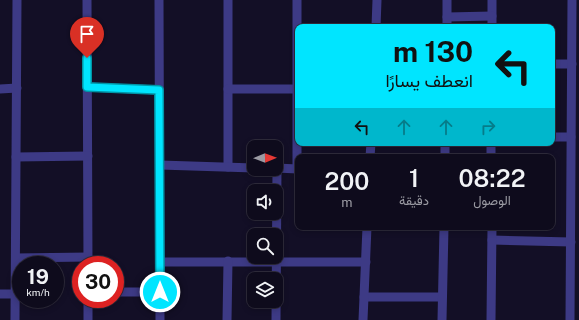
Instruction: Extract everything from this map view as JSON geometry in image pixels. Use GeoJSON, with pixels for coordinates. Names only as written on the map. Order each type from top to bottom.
{"type":"FeatureCollection","features":[{"type":"Feature","properties":{"kind":"street"},"geometry":{"type":"LineString","coordinates":[[16,256],[18,0]]}},
{"type":"Feature","properties":{"kind":"street"},"geometry":{"type":"LineString","coordinates":[[87,0],[88,256]]}},
{"type":"Feature","properties":{"kind":"street"},"geometry":{"type":"LineString","coordinates":[[159,0],[160,320]]}},
{"type":"Feature","properties":{"kind":"street"},"geometry":{"type":"LineString","coordinates":[[228,0],[228,167]]}},
{"type":"Feature","properties":{"kind":"street"},"geometry":{"type":"LineString","coordinates":[[297,0],[297,24]]}},
{"type":"Feature","properties":{"kind":"street"},"geometry":{"type":"LineString","coordinates":[[376,24],[377,0]]}},
{"type":"Feature","properties":{"kind":"street"},"geometry":{"type":"LineString","coordinates":[[447,0],[447,24]]}},
{"type":"Feature","properties":{"kind":"street"},"geometry":{"type":"LineString","coordinates":[[492,0],[492,24]]}},
{"type":"Feature","properties":{"kind":"street"},"geometry":{"type":"LineString","coordinates":[[570,320],[575,277],[571,242],[575,223],[571,137],[572,64],[575,44],[572,0]]}},
{"type":"Feature","properties":{"kind":"street"},"geometry":{"type":"LineString","coordinates":[[447,17],[492,16]]}},
{"type":"Feature","properties":{"kind":"street"},"geometry":{"type":"LineString","coordinates":[[555,64],[572,64]]}},
{"type":"Feature","properties":{"kind":"street"},"geometry":{"type":"LineString","coordinates":[[87,87],[159,90]]}},
{"type":"Feature","properties":{"kind":"street"},"geometry":{"type":"LineString","coordinates":[[0,89],[17,88]]}},
{"type":"Feature","properties":{"kind":"street"},"geometry":{"type":"LineString","coordinates":[[228,89],[295,88]]}},
{"type":"Feature","properties":{"kind":"street"},"geometry":{"type":"LineString","coordinates":[[555,137],[571,137]]}},
{"type":"Feature","properties":{"kind":"street"},"geometry":{"type":"LineString","coordinates":[[16,156],[88,156]]}},
{"type":"Feature","properties":{"kind":"street"},"geometry":{"type":"LineString","coordinates":[[160,165],[247,168]]}},
{"type":"Feature","properties":{"kind":"street"},"geometry":{"type":"LineString","coordinates":[[283,168],[295,169]]}},
{"type":"Feature","properties":{"kind":"street"},"geometry":{"type":"LineString","coordinates":[[277,176],[277,228]]}},
{"type":"Feature","properties":{"kind":"street"},"geometry":{"type":"LineString","coordinates":[[363,320],[367,230]]}},
{"type":"Feature","properties":{"kind":"street"},"geometry":{"type":"LineString","coordinates":[[442,320],[444,230]]}},
{"type":"Feature","properties":{"kind":"street"},"geometry":{"type":"LineString","coordinates":[[491,320],[492,230]]}},
{"type":"Feature","properties":{"kind":"street"},"geometry":{"type":"LineString","coordinates":[[492,240],[571,242]]}},
{"type":"Feature","properties":{"kind":"street"},"geometry":{"type":"LineString","coordinates":[[227,320],[228,261]]}},
{"type":"Feature","properties":{"kind":"street"},"geometry":{"type":"LineString","coordinates":[[160,262],[247,261]]}},
{"type":"Feature","properties":{"kind":"street"},"geometry":{"type":"LineString","coordinates":[[283,262],[366,262]]}},
{"type":"Feature","properties":{"kind":"street"},"geometry":{"type":"LineString","coordinates":[[276,320],[277,264]]}},
{"type":"Feature","properties":{"kind":"street"},"geometry":{"type":"LineString","coordinates":[[124,292],[160,292]]}},
{"type":"Feature","properties":{"kind":"street"},"geometry":{"type":"LineString","coordinates":[[0,294],[12,294]]}},
{"type":"Feature","properties":{"kind":"street"},"geometry":{"type":"LineString","coordinates":[[364,297],[442,297]]}},
{"type":"Feature","properties":{"kind":"street"},"geometry":{"type":"LineString","coordinates":[[15,308],[15,320]]}},
{"type":"Feature","properties":{"kind":"street"},"geometry":{"type":"LineString","coordinates":[[88,308],[88,320]]}},
{"type":"Feature","properties":{"kind":"route"},"geometry":{"type":"LineString","coordinates":[[87,58],[87,87],[159,90],[160,292]]}}]}
